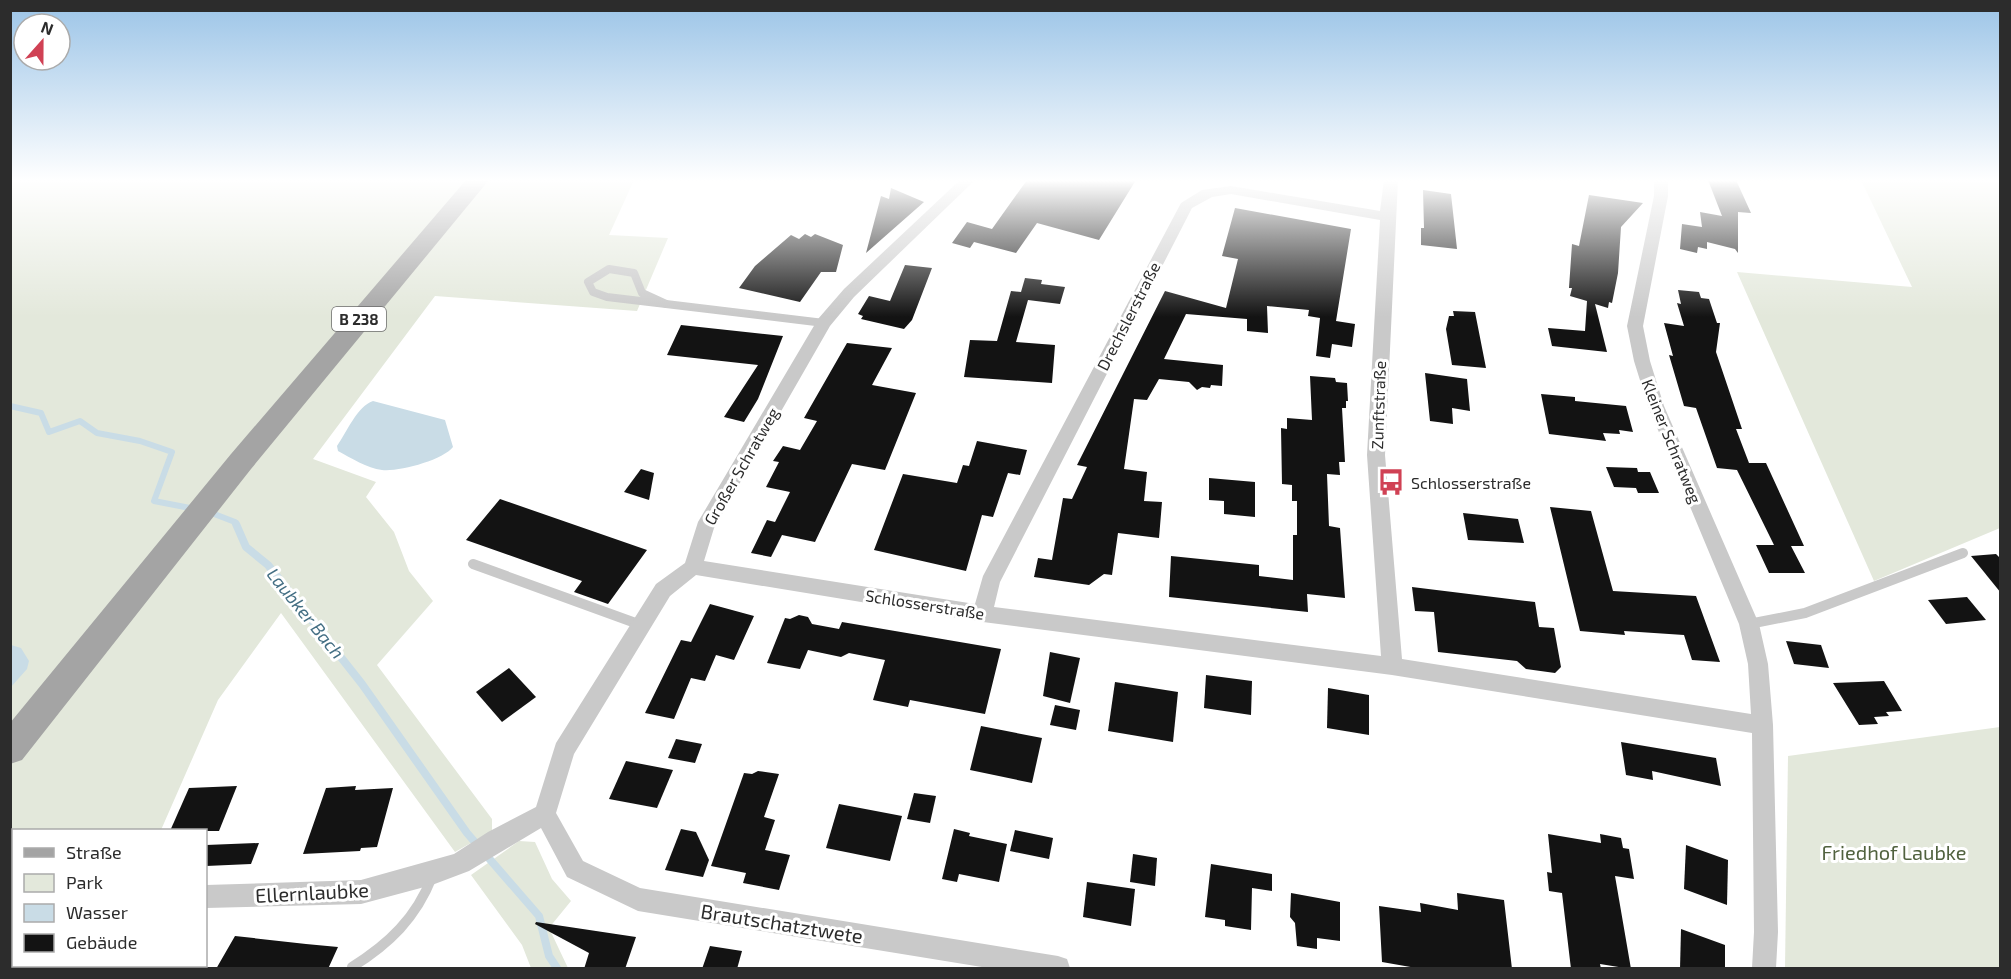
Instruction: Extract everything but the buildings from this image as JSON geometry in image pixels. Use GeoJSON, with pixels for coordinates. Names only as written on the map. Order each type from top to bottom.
{"type":"FeatureCollection","features":[{"type":"Feature","properties":{"kind":"main road","name":"B 238"},"geometry":{"type":"LineString","coordinates":[[10,749],[198,514],[440,226]]}},
{"type":"Feature","properties":{"kind":"street","name":"Großer Schratweg"},"geometry":{"type":"LineString","coordinates":[[693,567],[705,527],[824,323],[849,294],[920,226]]}},
{"type":"Feature","properties":{"kind":"street","name":"Drechslerstraße"},"geometry":{"type":"LineString","coordinates":[[983,614],[990,582],[1176,226]]}},
{"type":"Feature","properties":{"kind":"street","name":"Zunftstraße"},"geometry":{"type":"LineString","coordinates":[[1387,226],[1376,455],[1392,666]]}},
{"type":"Feature","properties":{"kind":"street","name":"Kleiner Schratweg"},"geometry":{"type":"LineString","coordinates":[[1655,226],[1635,326],[1642,361],[1675,455],[1749,624],[1758,664],[1762,725],[1766,932],[1764,969]]}},
{"type":"Feature","properties":{"kind":"street","name":"Schlosserstraße"},"geometry":{"type":"LineString","coordinates":[[693,567],[983,614],[1392,666],[1762,725]]}},
{"type":"Feature","properties":{"kind":"street"},"geometry":{"type":"LineString","coordinates":[[545,814],[564,750],[663,590],[693,567]]}},
{"type":"Feature","properties":{"kind":"street","name":"Ellernlaubke"},"geometry":{"type":"LineString","coordinates":[[207,897],[361,892],[432,874],[461,863],[496,840],[545,814]]}},
{"type":"Feature","properties":{"kind":"street","name":"Brautschatztwete"},"geometry":{"type":"LineString","coordinates":[[545,814],[575,869],[638,899],[1058,969]]}},
{"type":"Feature","properties":{"kind":"lane"},"geometry":{"type":"LineString","coordinates":[[666,304],[642,293],[634,273],[620,268],[599,271],[588,282],[593,292],[607,297],[824,323]]}},
{"type":"Feature","properties":{"kind":"lane"},"geometry":{"type":"LineString","coordinates":[[1749,624],[1805,614],[1963,553]]}},
{"type":"Feature","properties":{"kind":"lane"},"geometry":{"type":"LineString","coordinates":[[473,564],[641,625]]}},
{"type":"Feature","properties":{"kind":"lane"},"geometry":{"type":"LineString","coordinates":[[352,967],[380,951],[402,929],[421,902],[432,874]]}},
{"type":"Feature","properties":{"kind":"green space"},"geometry":{"type":"Polygon","coordinates":[[[11,226],[613,226],[609,235],[668,238],[637,311],[435,296],[313,459],[376,482],[366,497],[394,532],[409,571],[433,601],[377,665],[492,819],[492,831],[455,852],[281,613],[218,700],[161,829],[12,829],[11,909],[11,226]]]}},
{"type":"Feature","properties":{"kind":"green space"},"geometry":{"type":"Polygon","coordinates":[[[1883,226],[2000,226],[2000,528],[1874,581],[1737,272],[1912,287],[1883,226]]]}},
{"type":"Feature","properties":{"kind":"green space","name":"Friedhof Laubke"},"geometry":{"type":"Polygon","coordinates":[[[2000,727],[2000,968],[1785,968],[1788,756],[2000,727]]]}},
{"type":"Feature","properties":{"kind":"green space"},"geometry":{"type":"Polygon","coordinates":[[[519,841],[535,842],[552,879],[571,901],[549,928],[568,968],[531,968],[522,945],[471,875],[519,841]]]}},
{"type":"Feature","properties":{"kind":"water"},"geometry":{"type":"Polygon","coordinates":[[[373,401],[445,420],[453,447],[431,461],[390,470],[371,467],[338,451],[337,446],[357,414],[373,401]]]}},
{"type":"Feature","properties":{"kind":"water"},"geometry":{"type":"Polygon","coordinates":[[[11,645],[21,648],[29,661],[27,669],[11,687],[11,645]]]}},
{"type":"Feature","properties":{"kind":"waterway","name":"Laubker Bach"},"geometry":{"type":"LineString","coordinates":[[10,406],[41,413],[49,432],[80,421],[97,433],[140,441],[172,452],[154,501],[195,509]]}},
{"type":"Feature","properties":{"kind":"waterway","name":"Laubker Bach"},"geometry":{"type":"LineString","coordinates":[[209,512],[235,522],[236,525]]}},
{"type":"Feature","properties":{"kind":"waterway","name":"Laubker Bach"},"geometry":{"type":"LineString","coordinates":[[236,524],[246,547],[268,565],[362,684],[467,833],[539,916],[549,956],[557,968]]}},
{"type":"Feature","properties":{"kind":"place","name":"Schlosserstraße"},"geometry":{"type":"Point","coordinates":[1391,482]}}]}
